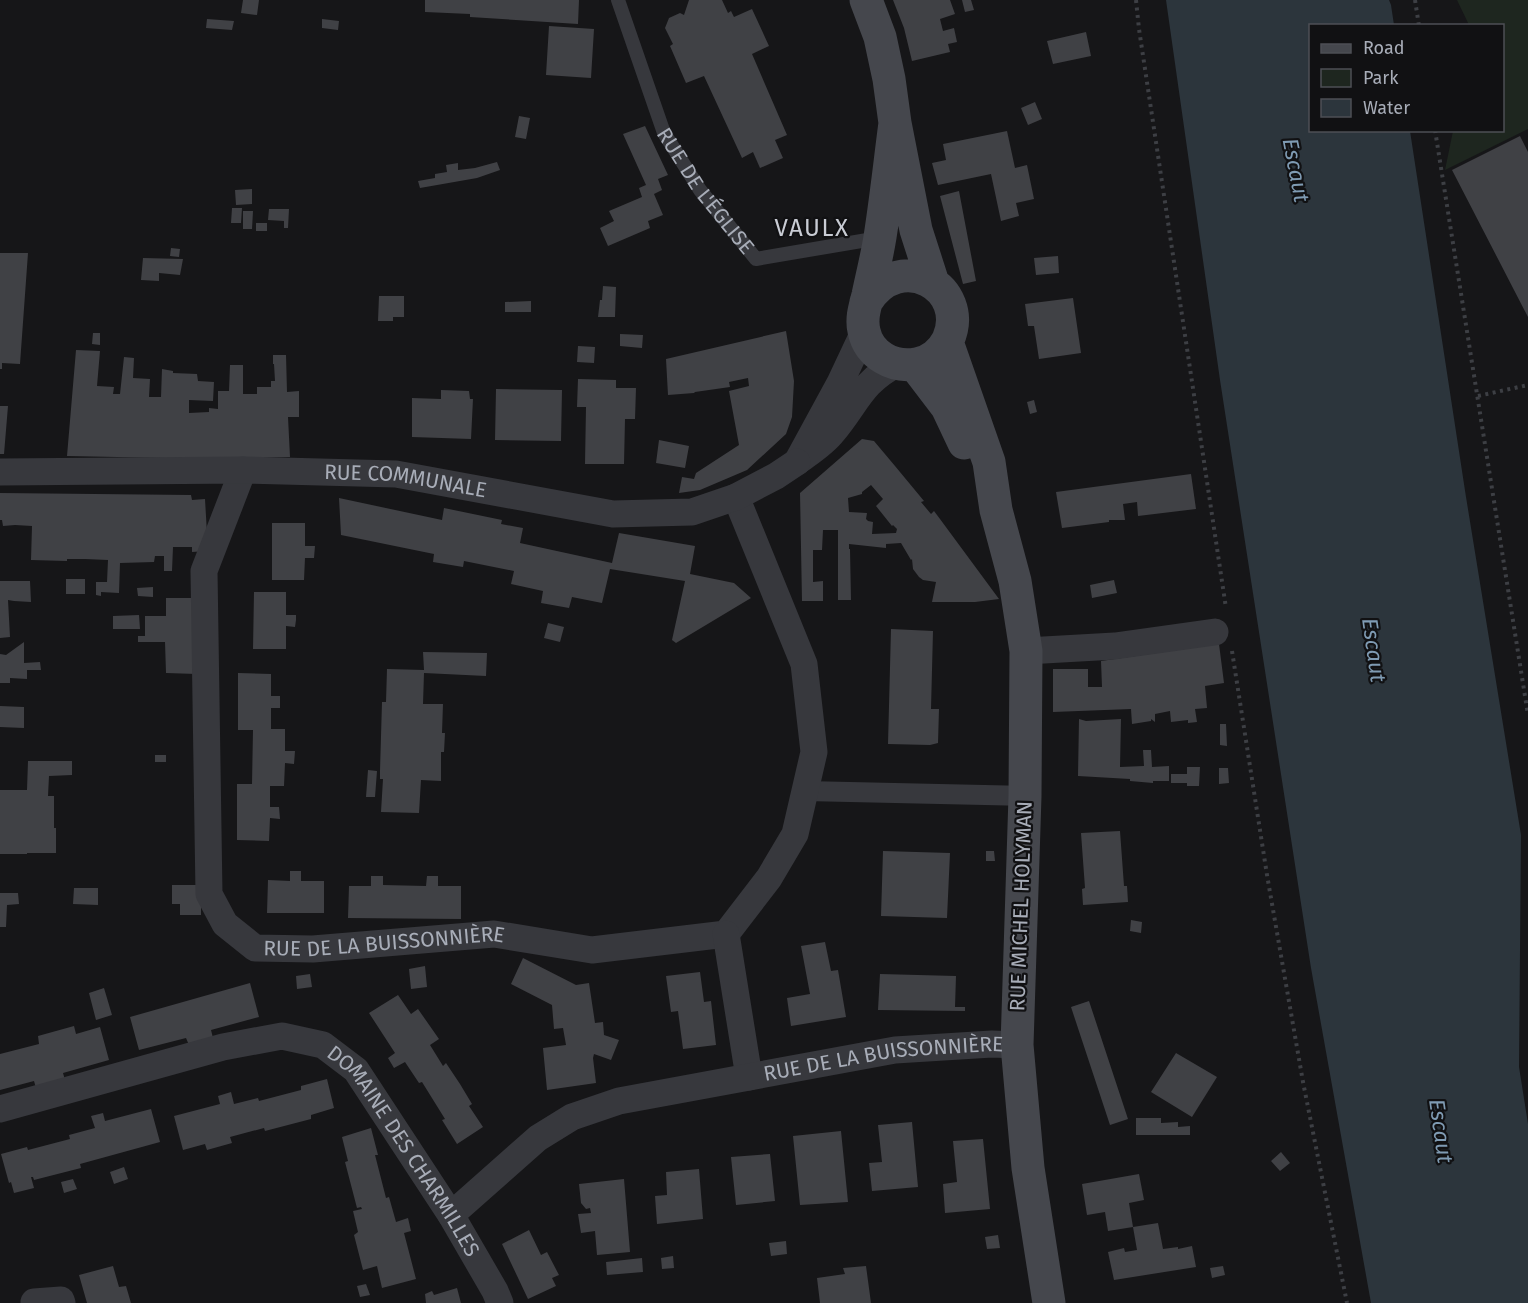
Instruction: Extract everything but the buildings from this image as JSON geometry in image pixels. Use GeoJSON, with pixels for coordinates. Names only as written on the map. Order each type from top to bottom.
{"type":"FeatureCollection","features":[{"type":"Feature","properties":{"kind":"main road"},"geometry":{"type":"LineString","coordinates":[[866,0],[880,37],[890,79],[895,123],[916,230],[933,284]]}},
{"type":"Feature","properties":{"kind":"main road"},"geometry":{"type":"LineString","coordinates":[[865,317],[878,286],[895,277],[915,276],[925,279],[943,293],[949,304],[952,330],[947,342],[937,355],[923,363],[906,364],[885,360],[869,343],[865,317],[880,238],[895,123]]}},
{"type":"Feature","properties":{"kind":"main road"},"geometry":{"type":"LineString","coordinates":[[947,342],[988,462],[996,510]]}},
{"type":"Feature","properties":{"kind":"main road"},"geometry":{"type":"LineString","coordinates":[[906,364],[947,407],[996,510]]}},
{"type":"Feature","properties":{"kind":"main road","name":"RUE MICHEL HOLYMAN"},"geometry":{"type":"LineString","coordinates":[[996,510],[1015,581],[1026,651],[1025,796],[1017,1045],[1028,1168],[1049,1303]]}},
{"type":"Feature","properties":{"kind":"street"},"geometry":{"type":"LineString","coordinates":[[797,462],[840,383],[865,317]]}},
{"type":"Feature","properties":{"kind":"street","name":"RUE COMMUNALE"},"geometry":{"type":"LineString","coordinates":[[0,472],[243,470],[396,474],[613,514],[692,512],[736,496],[776,476],[797,462],[832,434],[863,389],[885,370],[906,364]]}},
{"type":"Feature","properties":{"kind":"street","name":"RUE DE LA BUISSONNIÈRE"},"geometry":{"type":"LineString","coordinates":[[243,470],[204,571],[209,894],[225,924],[255,948],[312,949],[494,934],[592,950],[726,934],[749,1077]]}},
{"type":"Feature","properties":{"kind":"street"},"geometry":{"type":"LineString","coordinates":[[726,934],[769,878],[795,834],[814,752],[804,664],[736,496]]}},
{"type":"Feature","properties":{"kind":"street"},"geometry":{"type":"LineString","coordinates":[[1026,651],[1115,646],[1215,632]]}},
{"type":"Feature","properties":{"kind":"street"},"geometry":{"type":"LineString","coordinates":[[805,791],[1025,796]]}},
{"type":"Feature","properties":{"kind":"street","name":"DOMAINE DES CHARMILLES"},"geometry":{"type":"LineString","coordinates":[[0,1109],[224,1047],[282,1036],[323,1045],[356,1070],[451,1215],[500,1303]]}},
{"type":"Feature","properties":{"kind":"street","name":"RUE DE LA BUISSONNIÈRE"},"geometry":{"type":"LineString","coordinates":[[451,1215],[538,1138],[572,1117],[619,1101],[895,1050],[992,1044],[1017,1045]]}},
{"type":"Feature","properties":{"kind":"street"},"geometry":{"type":"LineString","coordinates":[[34,1302],[61,1300],[62,1303]]}},
{"type":"Feature","properties":{"kind":"lane","name":"RUE DE L'ÉGLISE"},"geometry":{"type":"LineString","coordinates":[[618,0],[664,133],[700,190],[756,259],[880,238]]}},
{"type":"Feature","properties":{"kind":"path"},"geometry":{"type":"LineString","coordinates":[[1414,0],[1419,24]]}},
{"type":"Feature","properties":{"kind":"path"},"geometry":{"type":"LineString","coordinates":[[1434,132],[1528,715]]}},
{"type":"Feature","properties":{"kind":"path"},"geometry":{"type":"LineString","coordinates":[[1478,396],[1528,385]]}},
{"type":"Feature","properties":{"kind":"green space"},"geometry":{"type":"Polygon","coordinates":[[[1457,0],[1528,0],[1528,129],[1445,170],[1453,132],[1504,132],[1504,24],[1469,24],[1457,0]]]}},
{"type":"Feature","properties":{"kind":"water","name":"Escaut"},"geometry":{"type":"Polygon","coordinates":[[[1166,0],[1389,0],[1394,24],[1309,24],[1309,132],[1410,132],[1521,835],[1519,1067],[1528,1124],[1528,1303],[1371,1303],[1311,968],[1220,380],[1166,0]]]}},
{"type":"Feature","properties":{"kind":"district","name":"VAULX"},"geometry":{"type":"Point","coordinates":[812,228]}}]}
